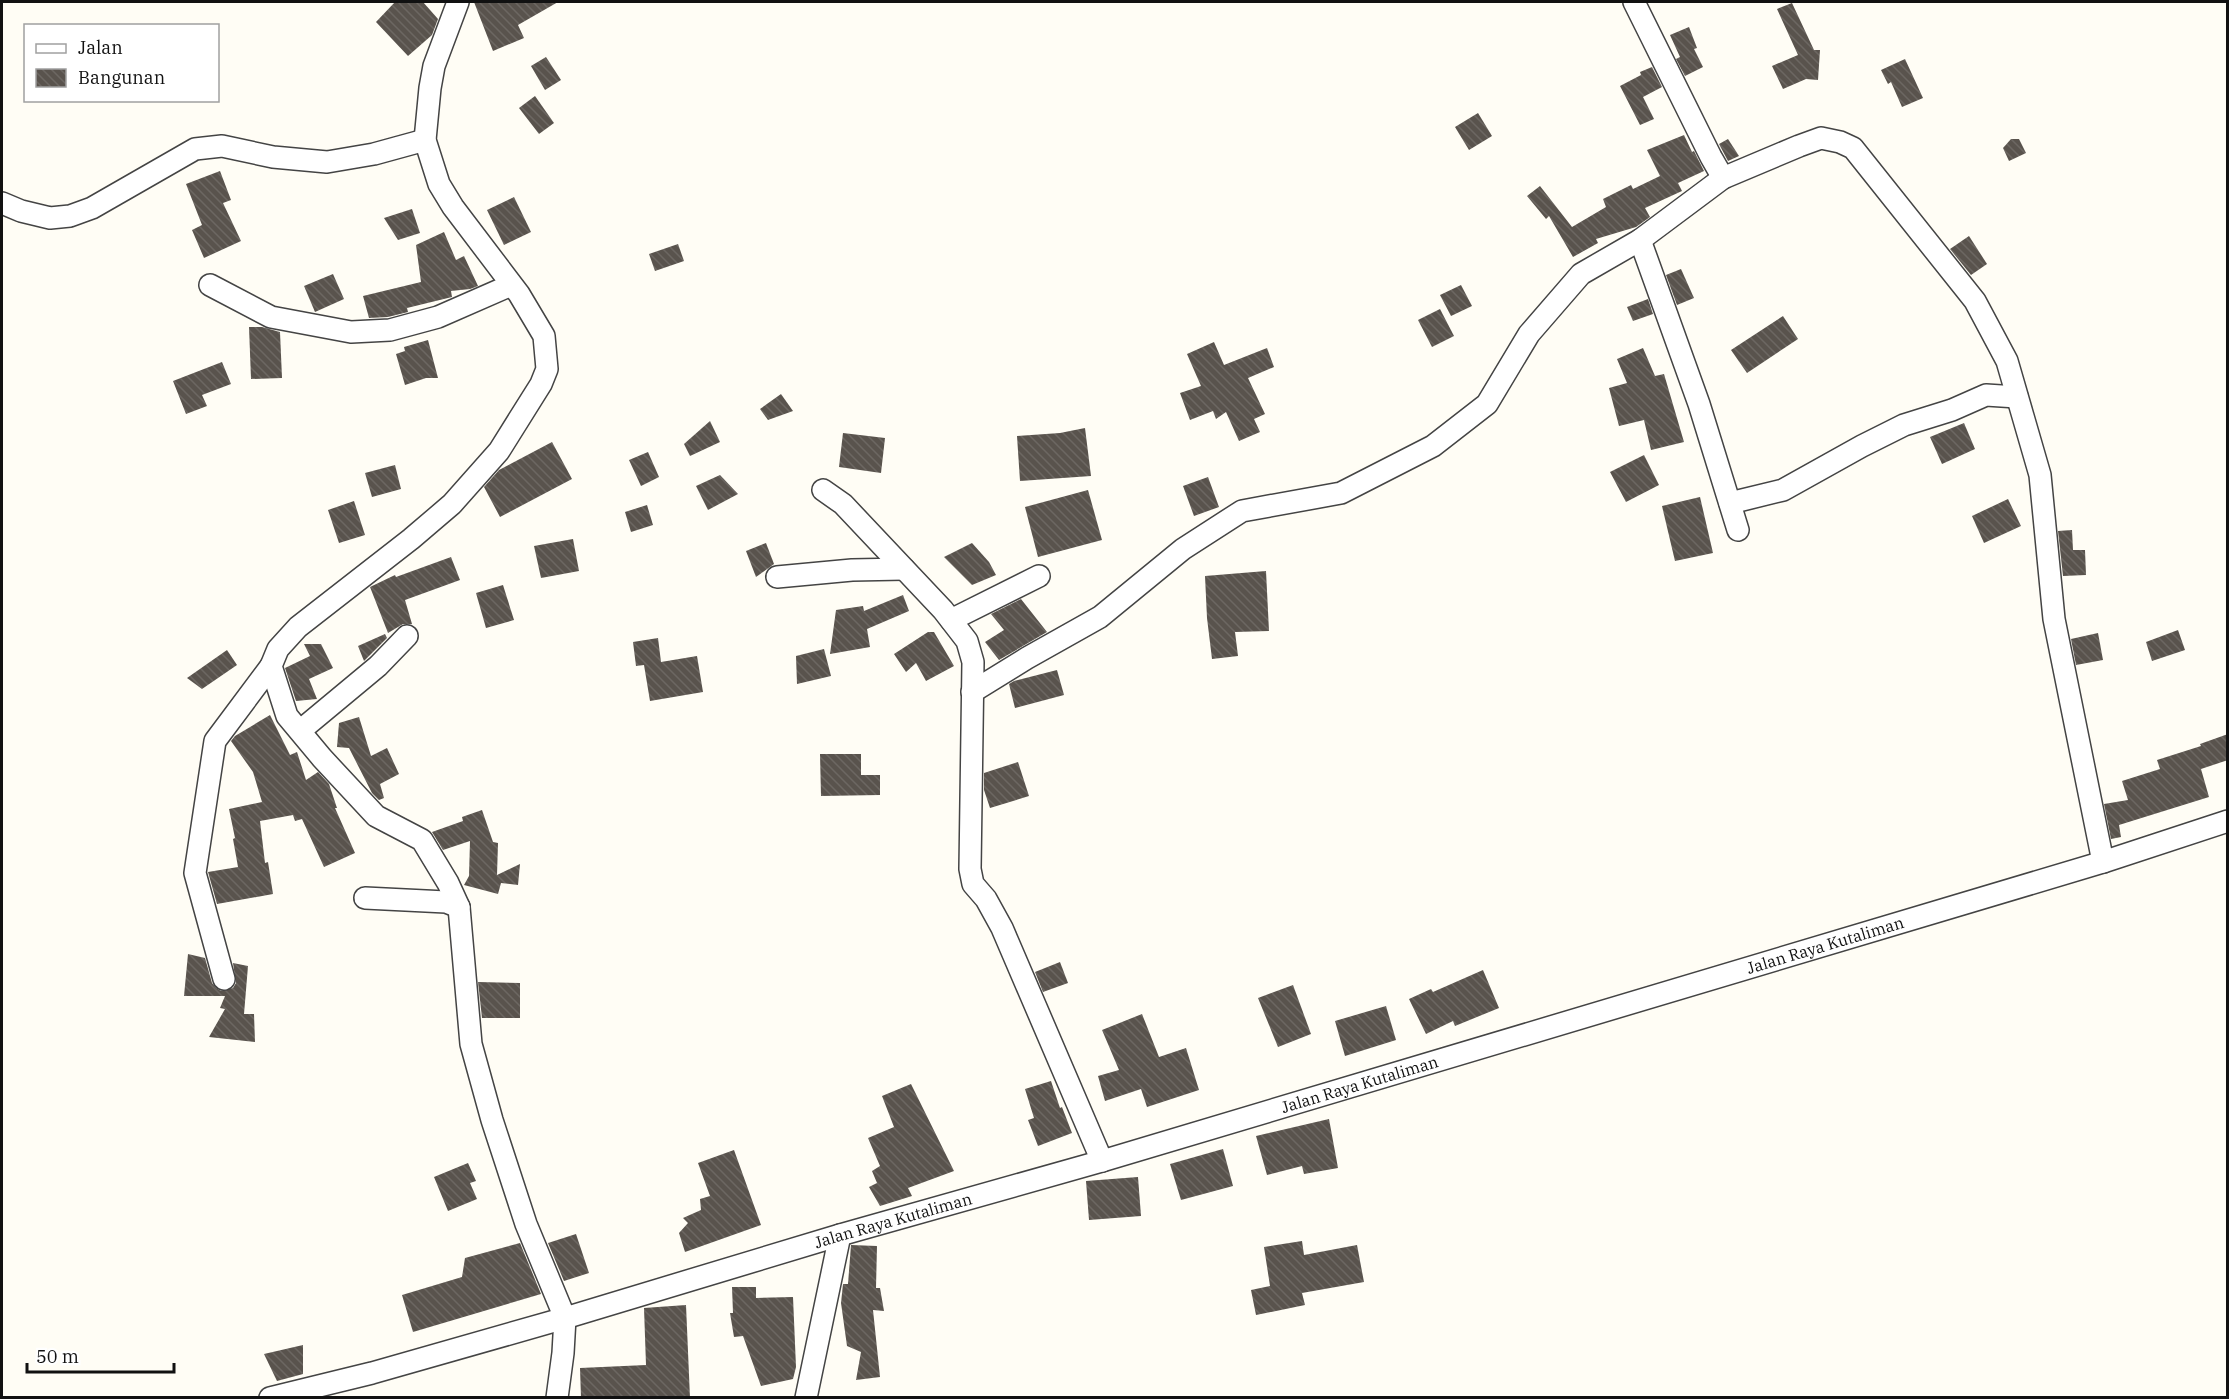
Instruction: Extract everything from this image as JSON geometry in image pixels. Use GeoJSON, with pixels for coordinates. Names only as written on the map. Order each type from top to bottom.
{"type":"FeatureCollection","features":[{"type":"Feature","properties":{"kind":"street"},"geometry":{"type":"LineString","coordinates":[[224,979],[195,873],[215,741],[271,666],[278,649],[298,627],[452,504],[499,452],[542,384],[547,369],[544,336],[519,294],[453,207],[439,184],[426,140],[434,66],[458,2]]}},
{"type":"Feature","properties":{"kind":"street"},"geometry":{"type":"LineString","coordinates":[[1634,2],[1723,178]]}},
{"type":"Feature","properties":{"kind":"street"},"geometry":{"type":"LineString","coordinates":[[972,692],[1100,617],[1184,549],[1242,511],[1341,493],[1433,446],[1487,404],[1529,334],[1581,274],[1640,240],[1723,178],[1821,138],[1840,142],[1853,148],[1975,301],[2007,362],[2040,475],[2054,619],[2103,862]]}},
{"type":"Feature","properties":{"kind":"street"},"geometry":{"type":"LineString","coordinates":[[2,203],[21,211],[50,218],[70,216],[92,208],[195,149],[222,146],[273,158],[327,162],[374,154],[426,140]]}},
{"type":"Feature","properties":{"kind":"street"},"geometry":{"type":"LineString","coordinates":[[1640,240],[1699,404],[1738,530]]}},
{"type":"Feature","properties":{"kind":"street"},"geometry":{"type":"LineString","coordinates":[[210,285],[271,317],[351,332],[390,330],[438,317],[511,285]]}},
{"type":"Feature","properties":{"kind":"street"},"geometry":{"type":"LineString","coordinates":[[1730,503],[1783,490],[1904,425],[1952,410],[1986,395],[2017,397]]}},
{"type":"Feature","properties":{"kind":"street"},"geometry":{"type":"LineString","coordinates":[[823,490],[843,504],[951,620],[967,641],[973,662],[970,869],[973,884],[986,899],[1002,928],[1102,1161]]}},
{"type":"Feature","properties":{"kind":"street"},"geometry":{"type":"LineString","coordinates":[[777,577],[852,570],[904,569]]}},
{"type":"Feature","properties":{"kind":"street"},"geometry":{"type":"LineString","coordinates":[[951,620],[1039,576]]}},
{"type":"Feature","properties":{"kind":"street"},"geometry":{"type":"LineString","coordinates":[[301,730],[378,666],[407,636]]}},
{"type":"Feature","properties":{"kind":"street"},"geometry":{"type":"LineString","coordinates":[[271,666],[287,716],[375,816],[422,840],[448,883],[459,907],[471,1044],[492,1120],[526,1224],[565,1318],[557,1398]]}},
{"type":"Feature","properties":{"kind":"street","name":"Jalan Raya Kutaliman"},"geometry":{"type":"LineString","coordinates":[[279,1396],[372,1373],[565,1318],[840,1235],[1102,1161],[2103,862],[2228,821]]}},
{"type":"Feature","properties":{"kind":"street"},"geometry":{"type":"LineString","coordinates":[[366,898],[446,902],[459,907]]}},
{"type":"Feature","properties":{"kind":"street"},"geometry":{"type":"LineString","coordinates":[[806,1398],[840,1235]]}},
{"type":"Feature","properties":{"kind":"building"},"geometry":{"type":"Polygon","coordinates":[[[395,2],[423,2],[438,19],[432,35],[408,56],[376,22],[395,2]]]}},
{"type":"Feature","properties":{"kind":"building"},"geometry":{"type":"Polygon","coordinates":[[[474,2],[558,2],[518,25],[524,38],[493,51],[474,2]]]}},
{"type":"Feature","properties":{"kind":"building"},"geometry":{"type":"Polygon","coordinates":[[[1792,3],[1814,50],[1820,50],[1818,80],[1806,79],[1783,89],[1772,66],[1798,55],[1777,9],[1792,3]]]}},
{"type":"Feature","properties":{"kind":"building"},"geometry":{"type":"Polygon","coordinates":[[[1689,27],[1697,48],[1694,49],[1703,67],[1685,76],[1676,59],[1680,57],[1670,35],[1689,27]]]}},
{"type":"Feature","properties":{"kind":"building"},"geometry":{"type":"Polygon","coordinates":[[[546,57],[561,80],[545,90],[531,66],[546,57]]]}},
{"type":"Feature","properties":{"kind":"building"},"geometry":{"type":"Polygon","coordinates":[[[1905,59],[1923,98],[1902,107],[1891,82],[1888,84],[1881,70],[1905,59]]]}},
{"type":"Feature","properties":{"kind":"building"},"geometry":{"type":"Polygon","coordinates":[[[1652,67],[1662,87],[1643,97],[1654,119],[1640,125],[1620,86],[1641,75],[1640,72],[1652,67]]]}},
{"type":"Feature","properties":{"kind":"building"},"geometry":{"type":"Polygon","coordinates":[[[535,96],[554,123],[539,134],[519,108],[535,96]]]}},
{"type":"Feature","properties":{"kind":"building"},"geometry":{"type":"Polygon","coordinates":[[[1478,113],[1492,136],[1469,150],[1455,127],[1478,113]]]}},
{"type":"Feature","properties":{"kind":"building"},"geometry":{"type":"Polygon","coordinates":[[[1684,135],[1704,171],[1678,183],[1682,191],[1645,208],[1650,217],[1636,227],[1596,239],[1598,243],[1573,257],[1549,216],[1546,219],[1527,196],[1540,186],[1572,227],[1606,207],[1603,199],[1631,185],[1633,189],[1660,176],[1647,150],[1684,135]]]}},
{"type":"Feature","properties":{"kind":"building"},"geometry":{"type":"Polygon","coordinates":[[[1728,139],[1739,156],[1728,161],[1719,144],[1728,139]]]}},
{"type":"Feature","properties":{"kind":"building"},"geometry":{"type":"Polygon","coordinates":[[[2011,139],[2019,139],[2026,153],[2009,161],[2003,148],[2011,139]]]}},
{"type":"Feature","properties":{"kind":"building"},"geometry":{"type":"Polygon","coordinates":[[[220,171],[231,200],[223,203],[241,241],[204,258],[192,230],[202,225],[186,184],[220,171]]]}},
{"type":"Feature","properties":{"kind":"building"},"geometry":{"type":"Polygon","coordinates":[[[514,197],[531,232],[504,245],[487,210],[514,197]]]}},
{"type":"Feature","properties":{"kind":"building"},"geometry":{"type":"Polygon","coordinates":[[[412,209],[420,233],[398,240],[384,218],[412,209]]]}},
{"type":"Feature","properties":{"kind":"building"},"geometry":{"type":"Polygon","coordinates":[[[444,232],[456,260],[464,256],[478,286],[451,291],[452,297],[407,308],[408,312],[388,317],[369,318],[363,296],[421,282],[416,245],[444,232]]]}},
{"type":"Feature","properties":{"kind":"building"},"geometry":{"type":"Polygon","coordinates":[[[1969,236],[1987,264],[1971,275],[1950,249],[1969,236]]]}},
{"type":"Feature","properties":{"kind":"building"},"geometry":{"type":"Polygon","coordinates":[[[678,244],[684,261],[655,271],[649,254],[678,244]]]}},
{"type":"Feature","properties":{"kind":"building"},"geometry":{"type":"Polygon","coordinates":[[[1681,269],[1694,298],[1677,305],[1666,275],[1681,269]]]}},
{"type":"Feature","properties":{"kind":"building"},"geometry":{"type":"Polygon","coordinates":[[[333,274],[344,299],[315,312],[304,286],[333,274]]]}},
{"type":"Feature","properties":{"kind":"building"},"geometry":{"type":"Polygon","coordinates":[[[1461,285],[1472,306],[1451,316],[1440,295],[1461,285]]]}},
{"type":"Feature","properties":{"kind":"building"},"geometry":{"type":"Polygon","coordinates":[[[1648,299],[1653,314],[1633,321],[1627,307],[1648,299]]]}},
{"type":"Feature","properties":{"kind":"building"},"geometry":{"type":"Polygon","coordinates":[[[1440,309],[1454,336],[1432,347],[1418,320],[1440,309]]]}},
{"type":"Feature","properties":{"kind":"building"},"geometry":{"type":"Polygon","coordinates":[[[1783,316],[1798,339],[1747,373],[1731,350],[1783,316]]]}},
{"type":"Feature","properties":{"kind":"building"},"geometry":{"type":"Polygon","coordinates":[[[249,327],[262,327],[280,332],[282,378],[251,379],[249,327]]]}},
{"type":"Feature","properties":{"kind":"building"},"geometry":{"type":"Polygon","coordinates":[[[428,340],[438,378],[426,378],[405,385],[396,354],[405,351],[404,347],[428,340]]]}},
{"type":"Feature","properties":{"kind":"building"},"geometry":{"type":"Polygon","coordinates":[[[1214,342],[1224,365],[1267,348],[1274,367],[1248,378],[1265,414],[1254,419],[1260,432],[1239,441],[1226,412],[1216,419],[1213,411],[1190,420],[1180,393],[1201,386],[1187,354],[1214,342]]]}},
{"type":"Feature","properties":{"kind":"building"},"geometry":{"type":"Polygon","coordinates":[[[1643,348],[1655,376],[1664,374],[1684,442],[1651,450],[1644,420],[1619,426],[1609,388],[1627,383],[1617,359],[1643,348]]]}},
{"type":"Feature","properties":{"kind":"building"},"geometry":{"type":"Polygon","coordinates":[[[222,362],[231,384],[202,395],[207,406],[186,414],[173,381],[222,362]]]}},
{"type":"Feature","properties":{"kind":"building"},"geometry":{"type":"Polygon","coordinates":[[[781,394],[793,411],[768,420],[760,409],[781,394]]]}},
{"type":"Feature","properties":{"kind":"building"},"geometry":{"type":"Polygon","coordinates":[[[710,421],[720,442],[690,456],[684,444],[710,421]]]}},
{"type":"Feature","properties":{"kind":"building"},"geometry":{"type":"Polygon","coordinates":[[[1964,423],[1975,449],[1942,464],[1930,437],[1964,423]]]}},
{"type":"Feature","properties":{"kind":"building"},"geometry":{"type":"Polygon","coordinates":[[[1085,428],[1091,476],[1020,481],[1017,436],[1060,433],[1085,428]]]}},
{"type":"Feature","properties":{"kind":"building"},"geometry":{"type":"Polygon","coordinates":[[[843,433],[885,438],[881,473],[839,467],[843,433]]]}},
{"type":"Feature","properties":{"kind":"building"},"geometry":{"type":"Polygon","coordinates":[[[552,442],[572,479],[500,517],[484,487],[499,470],[552,442]]]}},
{"type":"Feature","properties":{"kind":"building"},"geometry":{"type":"Polygon","coordinates":[[[648,452],[659,477],[641,486],[629,460],[648,452]]]}},
{"type":"Feature","properties":{"kind":"building"},"geometry":{"type":"Polygon","coordinates":[[[1644,455],[1659,485],[1626,502],[1610,472],[1644,455]]]}},
{"type":"Feature","properties":{"kind":"building"},"geometry":{"type":"Polygon","coordinates":[[[395,465],[401,489],[372,497],[365,473],[395,465]]]}},
{"type":"Feature","properties":{"kind":"building"},"geometry":{"type":"Polygon","coordinates":[[[720,475],[738,494],[708,510],[696,486],[720,475]]]}},
{"type":"Feature","properties":{"kind":"building"},"geometry":{"type":"Polygon","coordinates":[[[1208,477],[1219,507],[1194,516],[1183,486],[1208,477]]]}},
{"type":"Feature","properties":{"kind":"building"},"geometry":{"type":"Polygon","coordinates":[[[1088,490],[1102,540],[1038,557],[1025,507],[1088,490]]]}},
{"type":"Feature","properties":{"kind":"building"},"geometry":{"type":"Polygon","coordinates":[[[1700,497],[1713,553],[1675,561],[1662,506],[1700,497]]]}},
{"type":"Feature","properties":{"kind":"building"},"geometry":{"type":"Polygon","coordinates":[[[2008,499],[2021,526],[1984,543],[1972,516],[2008,499]]]}},
{"type":"Feature","properties":{"kind":"building"},"geometry":{"type":"Polygon","coordinates":[[[354,501],[365,535],[339,543],[328,510],[354,501]]]}},
{"type":"Feature","properties":{"kind":"building"},"geometry":{"type":"Polygon","coordinates":[[[647,505],[653,525],[631,532],[625,512],[647,505]]]}},
{"type":"Feature","properties":{"kind":"building"},"geometry":{"type":"Polygon","coordinates":[[[2072,530],[2073,550],[2085,550],[2086,575],[2063,576],[2058,531],[2072,530]]]}},
{"type":"Feature","properties":{"kind":"building"},"geometry":{"type":"Polygon","coordinates":[[[573,539],[579,571],[541,578],[534,546],[573,539]]]}},
{"type":"Feature","properties":{"kind":"building"},"geometry":{"type":"Polygon","coordinates":[[[766,543],[774,564],[756,577],[746,551],[766,543]]]}},
{"type":"Feature","properties":{"kind":"building"},"geometry":{"type":"Polygon","coordinates":[[[972,543],[989,562],[996,575],[972,585],[944,557],[972,543]]]}},
{"type":"Feature","properties":{"kind":"building"},"geometry":{"type":"Polygon","coordinates":[[[451,557],[460,580],[405,600],[412,624],[403,624],[388,633],[370,587],[395,575],[396,577],[451,557]]]}},
{"type":"Feature","properties":{"kind":"building"},"geometry":{"type":"Polygon","coordinates":[[[1266,571],[1269,631],[1235,632],[1238,656],[1212,659],[1205,576],[1266,571]]]}},
{"type":"Feature","properties":{"kind":"building"},"geometry":{"type":"Polygon","coordinates":[[[503,585],[514,620],[486,628],[476,593],[503,585]]]}},
{"type":"Feature","properties":{"kind":"building"},"geometry":{"type":"Polygon","coordinates":[[[903,595],[909,611],[867,629],[870,647],[830,654],[836,610],[863,606],[864,611],[903,595]]]}},
{"type":"Feature","properties":{"kind":"building"},"geometry":{"type":"Polygon","coordinates":[[[1021,599],[1047,632],[999,660],[985,642],[1004,630],[991,614],[1021,599]]]}},
{"type":"Feature","properties":{"kind":"building"},"geometry":{"type":"Polygon","coordinates":[[[2178,630],[2185,650],[2152,661],[2146,642],[2178,630]]]}},
{"type":"Feature","properties":{"kind":"building"},"geometry":{"type":"Polygon","coordinates":[[[928,632],[934,632],[954,666],[926,681],[916,663],[906,672],[894,654],[928,632]]]}},
{"type":"Feature","properties":{"kind":"building"},"geometry":{"type":"Polygon","coordinates":[[[2098,633],[2103,660],[2076,665],[2071,639],[2098,633]]]}},
{"type":"Feature","properties":{"kind":"building"},"geometry":{"type":"Polygon","coordinates":[[[385,634],[387,638],[364,661],[358,646],[385,634]]]}},
{"type":"Feature","properties":{"kind":"building"},"geometry":{"type":"Polygon","coordinates":[[[658,638],[661,662],[697,656],[703,692],[650,701],[644,665],[636,666],[633,642],[658,638]]]}},
{"type":"Feature","properties":{"kind":"building"},"geometry":{"type":"Polygon","coordinates":[[[304,644],[321,644],[333,668],[309,679],[317,699],[296,701],[285,668],[310,656],[304,644]]]}},
{"type":"Feature","properties":{"kind":"building"},"geometry":{"type":"Polygon","coordinates":[[[824,649],[831,676],[797,684],[796,656],[824,649]]]}},
{"type":"Feature","properties":{"kind":"building"},"geometry":{"type":"Polygon","coordinates":[[[227,650],[237,665],[202,689],[187,678],[227,650]]]}},
{"type":"Feature","properties":{"kind":"building"},"geometry":{"type":"Polygon","coordinates":[[[1057,670],[1064,695],[1015,708],[1009,684],[1057,670]]]}},
{"type":"Feature","properties":{"kind":"building"},"geometry":{"type":"Polygon","coordinates":[[[270,715],[290,755],[297,752],[306,780],[318,772],[329,784],[337,808],[335,808],[355,853],[324,867],[302,819],[295,821],[293,815],[260,821],[265,863],[268,862],[273,894],[217,904],[208,872],[238,867],[229,809],[262,802],[253,772],[231,741],[235,736],[270,715]]]}},
{"type":"Feature","properties":{"kind":"building"},"geometry":{"type":"Polygon","coordinates":[[[359,717],[371,756],[387,748],[399,774],[380,784],[384,798],[379,800],[372,793],[349,748],[337,747],[339,723],[359,717]]]}},
{"type":"Feature","properties":{"kind":"building"},"geometry":{"type":"Polygon","coordinates":[[[2228,734],[2228,760],[2201,769],[2209,797],[2119,825],[2121,837],[2111,839],[2104,804],[2128,800],[2122,781],[2160,769],[2157,760],[2201,746],[2200,744],[2228,734]]]}},
{"type":"Feature","properties":{"kind":"building"},"geometry":{"type":"Polygon","coordinates":[[[820,754],[861,754],[861,775],[880,775],[880,795],[821,796],[820,754]]]}},
{"type":"Feature","properties":{"kind":"building"},"geometry":{"type":"Polygon","coordinates":[[[1018,762],[1029,796],[990,808],[984,790],[984,773],[1018,762]]]}},
{"type":"Feature","properties":{"kind":"building"},"geometry":{"type":"Polygon","coordinates":[[[482,810],[493,842],[498,843],[497,875],[520,864],[518,885],[501,883],[498,894],[464,885],[469,876],[470,841],[443,850],[432,832],[463,821],[462,817],[482,810]]]}},
{"type":"Feature","properties":{"kind":"building"},"geometry":{"type":"Polygon","coordinates":[[[188,954],[205,958],[212,983],[221,991],[233,988],[236,983],[233,963],[248,966],[244,1014],[254,1014],[255,1042],[209,1037],[225,1009],[220,1008],[225,996],[184,996],[188,954]]]}},
{"type":"Feature","properties":{"kind":"building"},"geometry":{"type":"Polygon","coordinates":[[[1060,962],[1068,983],[1043,992],[1035,972],[1060,962]]]}},
{"type":"Feature","properties":{"kind":"building"},"geometry":{"type":"Polygon","coordinates":[[[1483,970],[1499,1008],[1455,1026],[1453,1021],[1426,1034],[1409,999],[1431,989],[1433,992],[1483,970]]]}},
{"type":"Feature","properties":{"kind":"building"},"geometry":{"type":"Polygon","coordinates":[[[478,982],[520,983],[520,1018],[482,1018],[478,982]]]}},
{"type":"Feature","properties":{"kind":"building"},"geometry":{"type":"Polygon","coordinates":[[[1293,985],[1311,1034],[1278,1047],[1258,998],[1293,985]]]}},
{"type":"Feature","properties":{"kind":"building"},"geometry":{"type":"Polygon","coordinates":[[[1386,1006],[1396,1040],[1345,1056],[1335,1021],[1386,1006]]]}},
{"type":"Feature","properties":{"kind":"building"},"geometry":{"type":"Polygon","coordinates":[[[1142,1014],[1159,1057],[1186,1048],[1199,1090],[1147,1107],[1141,1089],[1105,1101],[1098,1076],[1119,1070],[1102,1030],[1142,1014]]]}},
{"type":"Feature","properties":{"kind":"building"},"geometry":{"type":"Polygon","coordinates":[[[1051,1081],[1072,1133],[1038,1146],[1028,1120],[1034,1118],[1025,1089],[1051,1081]]]}},
{"type":"Feature","properties":{"kind":"building"},"geometry":{"type":"Polygon","coordinates":[[[911,1084],[954,1171],[908,1188],[912,1196],[880,1206],[869,1187],[877,1183],[872,1171],[880,1166],[868,1138],[894,1127],[882,1096],[911,1084]]]}},
{"type":"Feature","properties":{"kind":"building"},"geometry":{"type":"Polygon","coordinates":[[[1329,1119],[1338,1168],[1304,1174],[1302,1166],[1267,1175],[1256,1136],[1329,1119]]]}},
{"type":"Feature","properties":{"kind":"building"},"geometry":{"type":"Polygon","coordinates":[[[1223,1149],[1233,1186],[1181,1200],[1170,1164],[1223,1149]]]}},
{"type":"Feature","properties":{"kind":"building"},"geometry":{"type":"Polygon","coordinates":[[[734,1150],[761,1225],[685,1252],[679,1233],[688,1223],[683,1218],[701,1210],[700,1199],[710,1196],[698,1163],[734,1150]]]}},
{"type":"Feature","properties":{"kind":"building"},"geometry":{"type":"Polygon","coordinates":[[[468,1163],[476,1181],[470,1183],[477,1199],[448,1211],[434,1177],[468,1163]]]}},
{"type":"Feature","properties":{"kind":"building"},"geometry":{"type":"Polygon","coordinates":[[[1138,1177],[1141,1216],[1089,1220],[1086,1181],[1138,1177]]]}},
{"type":"Feature","properties":{"kind":"building"},"geometry":{"type":"Polygon","coordinates":[[[576,1234],[589,1273],[564,1281],[548,1243],[576,1234]]]}},
{"type":"Feature","properties":{"kind":"building"},"geometry":{"type":"Polygon","coordinates":[[[1302,1241],[1304,1255],[1357,1245],[1364,1282],[1302,1293],[1305,1305],[1256,1315],[1251,1290],[1270,1286],[1264,1247],[1302,1241]]]}},
{"type":"Feature","properties":{"kind":"building"},"geometry":{"type":"Polygon","coordinates":[[[520,1243],[541,1294],[413,1332],[402,1295],[462,1277],[465,1258],[520,1243]]]}},
{"type":"Feature","properties":{"kind":"building"},"geometry":{"type":"Polygon","coordinates":[[[851,1245],[877,1246],[876,1288],[880,1288],[884,1311],[873,1310],[880,1377],[856,1380],[861,1352],[847,1346],[841,1303],[843,1284],[848,1284],[851,1245]]]}},
{"type":"Feature","properties":{"kind":"building"},"geometry":{"type":"Polygon","coordinates":[[[732,1287],[756,1287],[756,1298],[793,1297],[796,1367],[793,1379],[761,1386],[743,1336],[734,1337],[730,1313],[733,1313],[732,1287]]]}},
{"type":"Feature","properties":{"kind":"building"},"geometry":{"type":"Polygon","coordinates":[[[686,1305],[690,1398],[581,1398],[580,1368],[646,1365],[644,1308],[686,1305]]]}},
{"type":"Feature","properties":{"kind":"building"},"geometry":{"type":"Polygon","coordinates":[[[303,1345],[303,1374],[277,1381],[264,1354],[303,1345]]]}}]}
